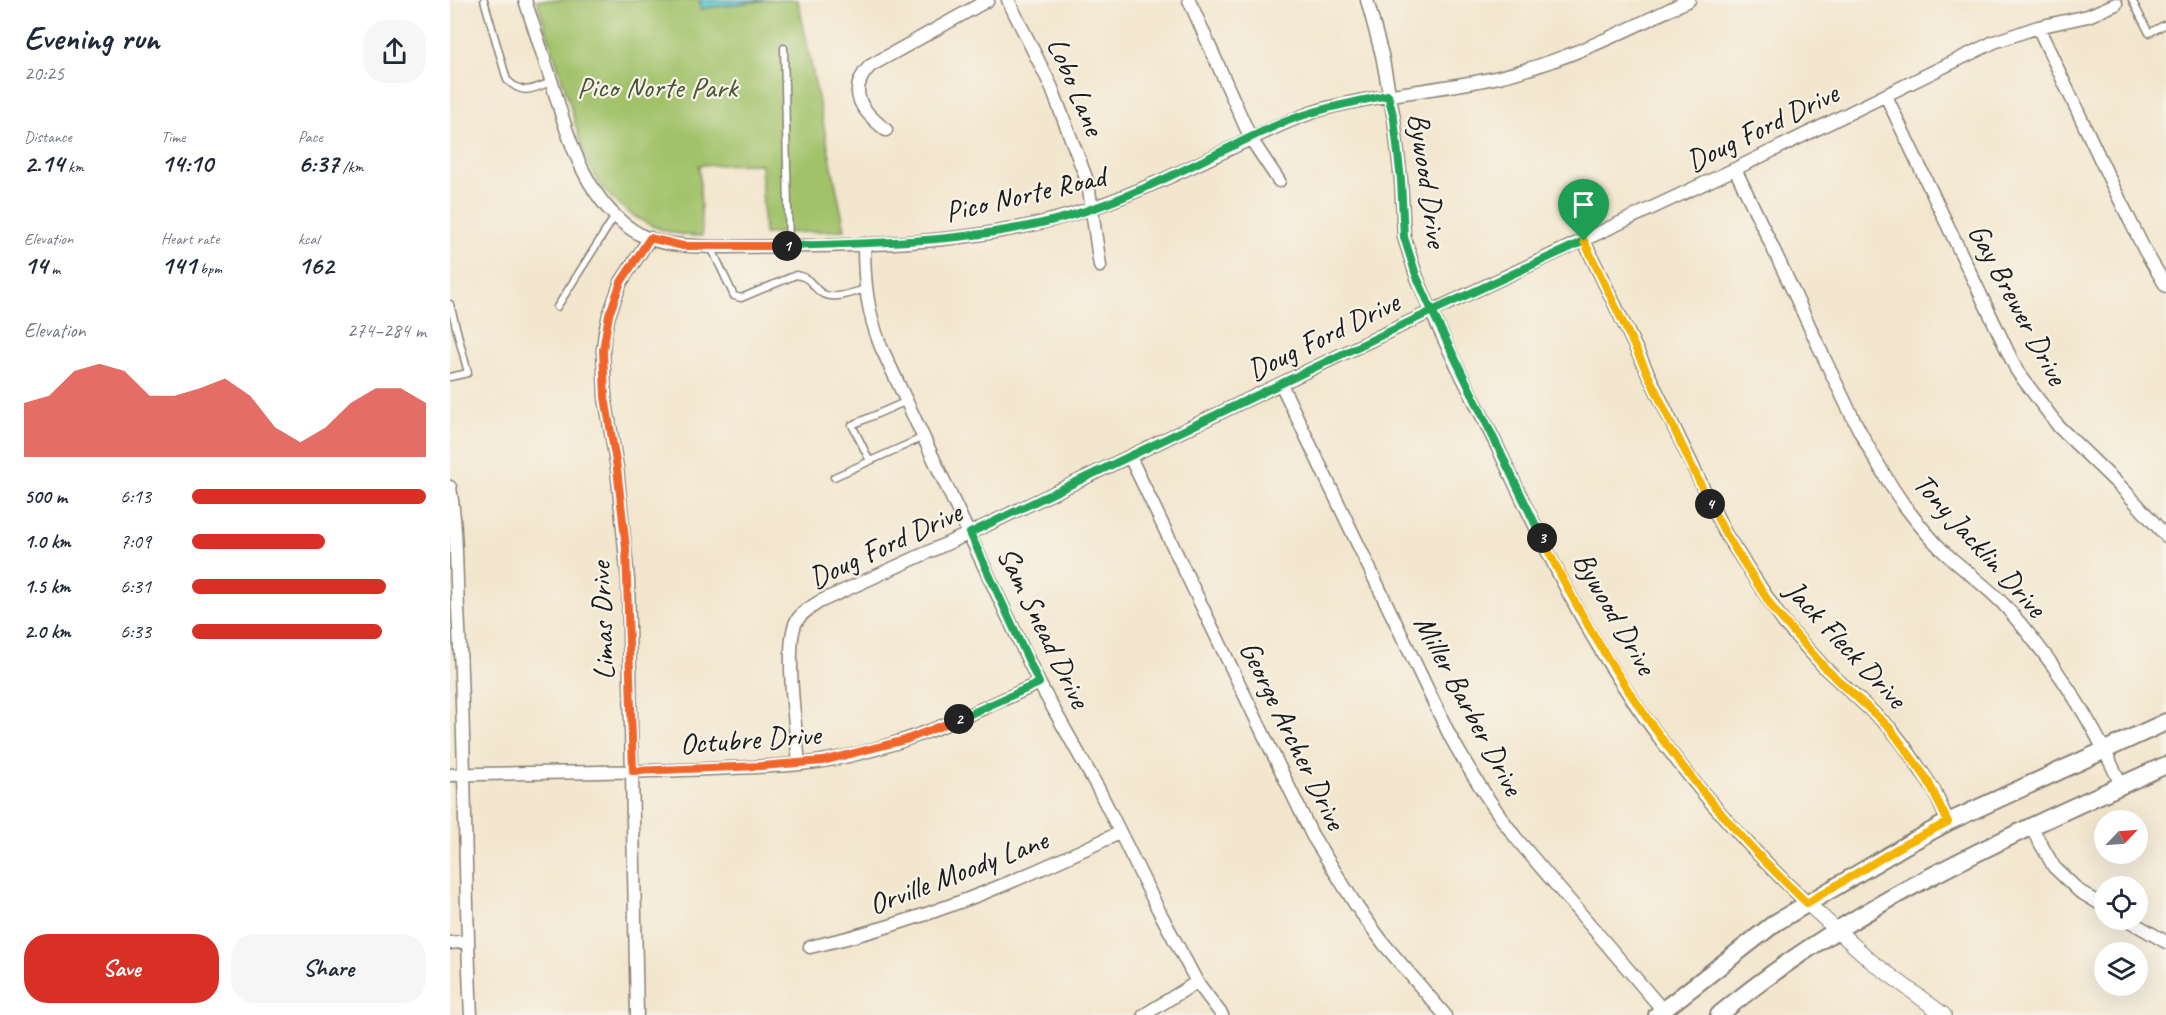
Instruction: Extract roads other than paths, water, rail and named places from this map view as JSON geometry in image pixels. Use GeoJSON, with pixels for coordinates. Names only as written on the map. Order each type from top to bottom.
{"type":"FeatureCollection","features":[{"type":"Feature","properties":{"kind":"main road"},"geometry":{"type":"LineString","coordinates":[[1662,1014],[1774,923],[1905,844],[2166,722]]}},
{"type":"Feature","properties":{"kind":"main road"},"geometry":{"type":"LineString","coordinates":[[1719,1015],[1763,979],[1838,930],[1920,883],[2031,827],[2166,765]]}},
{"type":"Feature","properties":{"kind":"street","name":"Pico Norte Road"},"geometry":{"type":"LineString","coordinates":[[525,0],[573,149],[603,201],[615,216],[638,234],[683,246],[711,247],[911,242],[971,236],[1066,217],[1135,193],[1274,126],[1304,115],[1388,95],[1474,82],[1531,68],[1623,32],[1689,0]]}},
{"type":"Feature","properties":{"kind":"street"},"geometry":{"type":"LineString","coordinates":[[886,130],[870,118],[861,104],[857,87],[861,75],[870,66],[987,0]]}},
{"type":"Feature","properties":{"kind":"street","name":"Lobo Lane"},"geometry":{"type":"LineString","coordinates":[[1008,0],[1059,107],[1088,183],[1100,266]]}},
{"type":"Feature","properties":{"kind":"street"},"geometry":{"type":"LineString","coordinates":[[1189,0],[1251,139],[1279,182]]}},
{"type":"Feature","properties":{"kind":"street","name":"Bywood Drive"},"geometry":{"type":"LineString","coordinates":[[1367,0],[1382,55],[1394,119],[1401,180],[1404,237],[1416,275],[1555,565],[1604,655],[1657,732],[1715,807],[1765,864],[1871,961],[1944,1015]]}},
{"type":"Feature","properties":{"kind":"street","name":"Doug Ford Drive"},"geometry":{"type":"LineString","coordinates":[[799,763],[792,638],[796,621],[805,611],[819,602],[970,533],[1432,311],[1584,241],[1994,42],[2038,27],[2082,18],[2116,4]]}},
{"type":"Feature","properties":{"kind":"street"},"geometry":{"type":"LineString","coordinates":[[2038,27],[2145,251],[2166,286]]}},
{"type":"Feature","properties":{"kind":"street","name":"Gay Brewer Drive"},"geometry":{"type":"LineString","coordinates":[[1886,96],[2017,371],[2059,427],[2124,490],[2166,536]]}},
{"type":"Feature","properties":{"kind":"street","name":"Tony Jacklin Drive"},"geometry":{"type":"LineString","coordinates":[[1735,168],[1842,396],[1885,475],[1904,505],[1926,532],[1944,552],[2005,606],[2047,658],[2088,719],[2106,750],[2121,785]]}},
{"type":"Feature","properties":{"kind":"street","name":"Limas Drive"},"geometry":{"type":"LineString","coordinates":[[637,1015],[626,548],[617,468],[605,397],[603,350],[609,315],[621,282],[650,238]]}},
{"type":"Feature","properties":{"kind":"street","name":"Jack Fleck Drive"},"geometry":{"type":"LineString","coordinates":[[1584,241],[1725,533],[1784,623],[1826,669],[1890,728],[1903,744],[1934,790],[1948,822]]}},
{"type":"Feature","properties":{"kind":"street","name":"Sam Snead Drive"},"geometry":{"type":"LineString","coordinates":[[864,243],[866,289],[873,327],[907,401],[1039,683],[1099,790],[1197,982],[1222,1015]]}},
{"type":"Feature","properties":{"kind":"street","name":"Miller Barber Drive"},"geometry":{"type":"LineString","coordinates":[[1281,384],[1468,769],[1516,838],[1662,1014]]}},
{"type":"Feature","properties":{"kind":"street","name":"George Archer Drive"},"geometry":{"type":"LineString","coordinates":[[1130,457],[1312,836],[1332,870],[1371,926],[1445,1015]]}},
{"type":"Feature","properties":{"kind":"street"},"geometry":{"type":"LineString","coordinates":[[450,487],[457,549],[454,606],[465,743],[467,941],[471,1015]]}},
{"type":"Feature","properties":{"kind":"street","name":"Octubre Drive"},"geometry":{"type":"LineString","coordinates":[[450,775],[633,771],[823,761],[905,740],[974,713],[1039,683]]}},
{"type":"Feature","properties":{"kind":"street"},"geometry":{"type":"LineString","coordinates":[[2031,827],[2054,867],[2079,891],[2094,900]]}},
{"type":"Feature","properties":{"kind":"street","name":"Orville Moody Lane"},"geometry":{"type":"LineString","coordinates":[[810,947],[892,927],[945,909],[991,892],[1119,833]]}},
{"type":"Feature","properties":{"kind":"street"},"geometry":{"type":"LineString","coordinates":[[2145,930],[2166,942]]}},
{"type":"Feature","properties":{"kind":"street"},"geometry":{"type":"LineString","coordinates":[[450,943],[467,941]]}},
{"type":"Feature","properties":{"kind":"street"},"geometry":{"type":"LineString","coordinates":[[1144,1015],[1197,982]]}},
{"type":"Feature","properties":{"kind":"lane"},"geometry":{"type":"LineString","coordinates":[[484,0],[507,80],[516,89],[525,91],[551,82]]}},
{"type":"Feature","properties":{"kind":"lane"},"geometry":{"type":"LineString","coordinates":[[2132,0],[2149,33],[2166,24]]}},
{"type":"Feature","properties":{"kind":"lane"},"geometry":{"type":"LineString","coordinates":[[784,48],[789,246]]}},
{"type":"Feature","properties":{"kind":"lane"},"geometry":{"type":"LineString","coordinates":[[557,308],[615,216]]}},
{"type":"Feature","properties":{"kind":"lane"},"geometry":{"type":"LineString","coordinates":[[711,247],[734,296],[741,298],[796,275],[813,282],[822,294],[833,296],[866,289]]}},
{"type":"Feature","properties":{"kind":"lane"},"geometry":{"type":"LineString","coordinates":[[450,304],[468,373],[450,377]]}},
{"type":"Feature","properties":{"kind":"lane"},"geometry":{"type":"LineString","coordinates":[[870,461],[852,425],[907,401]]}},
{"type":"Feature","properties":{"kind":"lane"},"geometry":{"type":"LineString","coordinates":[[834,477],[924,436]]}},
{"type":"Feature","properties":{"kind":"water"},"geometry":{"type":"Polygon","coordinates":[[[700,0],[767,0],[700,9],[700,0]]]}},
{"type":"Feature","properties":{"kind":"park label","name":"Pico Norte Park"},"geometry":{"type":"Point","coordinates":[657,87]}}]}
